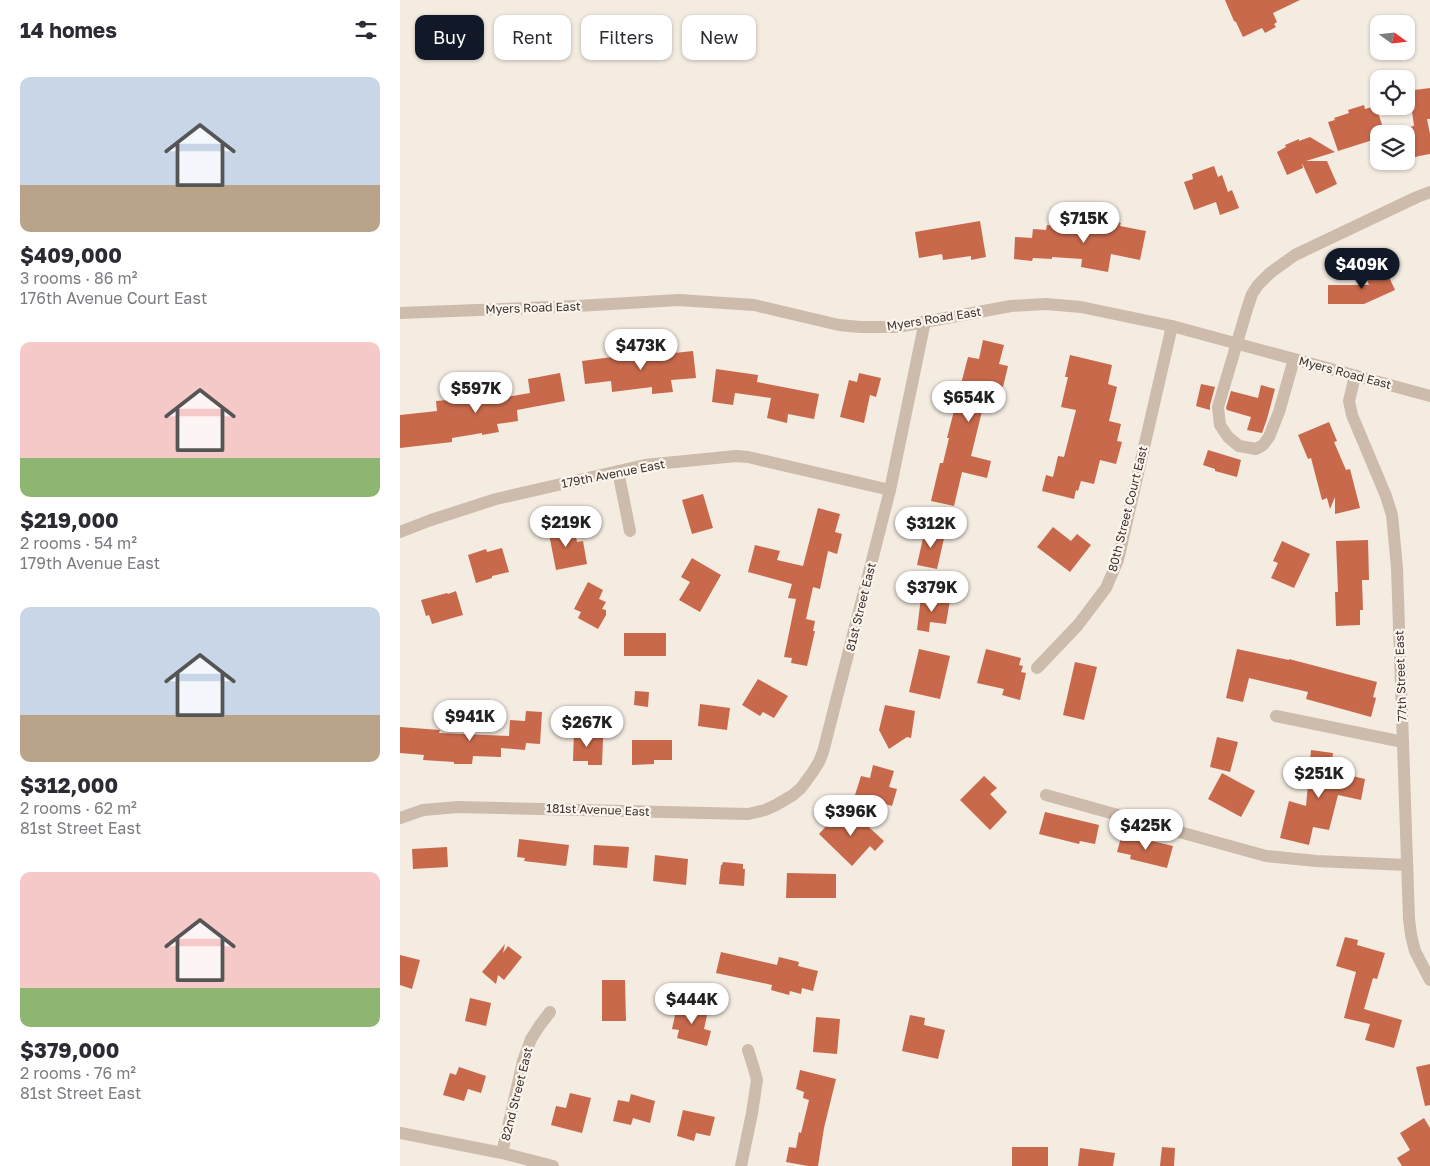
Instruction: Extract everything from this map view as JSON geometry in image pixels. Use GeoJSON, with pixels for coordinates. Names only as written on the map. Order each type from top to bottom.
{"type":"FeatureCollection","features":[{"type":"Feature","properties":{"kind":"street"},"geometry":{"type":"LineString","coordinates":[[1294,359],[1279,412],[1269,437],[1263,445],[1256,449],[1239,446],[1220,425],[1218,407],[1252,294],[1258,285],[1270,273],[1295,255],[1430,192]]}},
{"type":"Feature","properties":{"kind":"street","name":"Myers Road East"},"geometry":{"type":"LineString","coordinates":[[400,313],[679,300],[754,305],[839,325],[897,327],[1011,306],[1046,304],[1081,307],[1172,326],[1430,396]]}},
{"type":"Feature","properties":{"kind":"street","name":"81st Street East"},"geometry":{"type":"LineString","coordinates":[[793,795],[812,773],[823,752],[890,490],[925,321]]}},
{"type":"Feature","properties":{"kind":"street","name":"80th Street Court East"},"geometry":{"type":"LineString","coordinates":[[1037,668],[1078,625],[1106,588],[1118,560],[1172,326]]}},
{"type":"Feature","properties":{"kind":"street","name":"77th Street East"},"geometry":{"type":"LineString","coordinates":[[1355,376],[1349,401],[1352,416],[1386,496],[1392,515],[1397,568],[1411,935],[1415,951],[1430,980]]}},
{"type":"Feature","properties":{"kind":"street","name":"179th Avenue East"},"geometry":{"type":"LineString","coordinates":[[400,532],[496,499],[618,471],[645,465],[736,456],[748,457],[890,490]]}},
{"type":"Feature","properties":{"kind":"street"},"geometry":{"type":"LineString","coordinates":[[618,471],[630,531]]}},
{"type":"Feature","properties":{"kind":"street"},"geometry":{"type":"LineString","coordinates":[[1276,716],[1403,742]]}},
{"type":"Feature","properties":{"kind":"street","name":"181st Avenue East"},"geometry":{"type":"LineString","coordinates":[[400,818],[423,810],[458,807],[748,814],[765,810],[793,795]]}},
{"type":"Feature","properties":{"kind":"street"},"geometry":{"type":"LineString","coordinates":[[1046,795],[1266,856],[1316,862],[1407,865]]}},
{"type":"Feature","properties":{"kind":"street","name":"82nd Street East"},"geometry":{"type":"LineString","coordinates":[[502,1152],[523,1061],[531,1039],[550,1012]]}},
{"type":"Feature","properties":{"kind":"street"},"geometry":{"type":"LineString","coordinates":[[742,1166],[757,1080],[748,1050]]}},
{"type":"Feature","properties":{"kind":"street"},"geometry":{"type":"LineString","coordinates":[[400,1133],[502,1152],[553,1166]]}},
{"type":"Feature","properties":{"kind":"building"},"geometry":{"type":"Polygon","coordinates":[[[1225,0],[1300,0],[1273,13],[1277,22],[1274,24],[1276,27],[1265,33],[1262,28],[1243,37],[1225,0]]]}},
{"type":"Feature","properties":{"kind":"building"},"geometry":{"type":"Polygon","coordinates":[[[1430,88],[1430,119],[1427,119],[1430,134],[1430,154],[1415,157],[1415,125],[1413,115],[1415,115],[1415,90],[1430,88]]]}},
{"type":"Feature","properties":{"kind":"building"},"geometry":{"type":"Polygon","coordinates":[[[1364,105],[1365,109],[1370,108],[1370,115],[1379,115],[1382,125],[1370,125],[1370,141],[1338,151],[1328,122],[1349,113],[1348,110],[1364,105]]]}},
{"type":"Feature","properties":{"kind":"building"},"geometry":{"type":"Polygon","coordinates":[[[1310,137],[1335,152],[1306,161],[1327,161],[1337,184],[1316,194],[1302,163],[1303,168],[1287,175],[1277,152],[1286,147],[1285,145],[1310,137]]]}},
{"type":"Feature","properties":{"kind":"building"},"geometry":{"type":"Polygon","coordinates":[[[1214,166],[1218,177],[1222,175],[1228,192],[1232,190],[1239,208],[1220,215],[1216,202],[1194,210],[1184,182],[1193,179],[1192,174],[1214,166]]]}},
{"type":"Feature","properties":{"kind":"building"},"geometry":{"type":"Polygon","coordinates":[[[1102,211],[1117,214],[1115,222],[1121,223],[1120,226],[1146,231],[1140,260],[1111,254],[1108,272],[1081,267],[1082,259],[1052,257],[1052,259],[1033,258],[1032,261],[1014,259],[1015,237],[1032,238],[1033,229],[1046,230],[1047,225],[1065,227],[1064,232],[1095,234],[1099,214],[1101,215],[1102,211]]]}},
{"type":"Feature","properties":{"kind":"building"},"geometry":{"type":"Polygon","coordinates":[[[980,221],[986,257],[971,260],[971,256],[943,260],[942,254],[919,258],[915,232],[980,221]]]}},
{"type":"Feature","properties":{"kind":"building"},"geometry":{"type":"Polygon","coordinates":[[[1384,266],[1395,290],[1364,304],[1328,304],[1328,285],[1369,285],[1365,275],[1384,266]]]}},
{"type":"Feature","properties":{"kind":"building"},"geometry":{"type":"Polygon","coordinates":[[[983,340],[1004,345],[999,364],[1008,366],[1003,387],[989,383],[971,456],[991,461],[987,478],[962,472],[954,506],[931,501],[940,463],[943,463],[949,438],[947,438],[968,357],[979,359],[983,340]]]}},
{"type":"Feature","properties":{"kind":"building"},"geometry":{"type":"Polygon","coordinates":[[[693,351],[696,378],[671,380],[673,392],[652,394],[652,387],[612,392],[611,381],[585,384],[582,361],[627,355],[628,358],[693,351]]]}},
{"type":"Feature","properties":{"kind":"building"},"geometry":{"type":"Polygon","coordinates":[[[1070,355],[1112,365],[1108,384],[1117,387],[1109,421],[1121,424],[1117,441],[1122,442],[1116,464],[1100,460],[1094,484],[1081,481],[1074,499],[1042,491],[1046,475],[1053,477],[1058,456],[1064,457],[1076,410],[1061,407],[1068,377],[1065,377],[1070,355]]]}},
{"type":"Feature","properties":{"kind":"building"},"geometry":{"type":"Polygon","coordinates":[[[716,369],[758,375],[757,382],[819,394],[814,419],[788,414],[787,423],[767,418],[771,398],[735,393],[733,405],[712,402],[716,369]]]}},
{"type":"Feature","properties":{"kind":"building"},"geometry":{"type":"Polygon","coordinates":[[[560,373],[565,401],[517,410],[518,421],[497,424],[499,432],[452,438],[452,442],[400,448],[400,415],[437,411],[436,401],[448,400],[448,402],[481,397],[481,393],[505,390],[506,397],[530,393],[528,379],[560,373]]]}},
{"type":"Feature","properties":{"kind":"building"},"geometry":{"type":"Polygon","coordinates":[[[859,373],[881,378],[876,397],[870,395],[864,423],[840,417],[849,380],[857,382],[859,373]]]}},
{"type":"Feature","properties":{"kind":"building"},"geometry":{"type":"Polygon","coordinates":[[[1201,384],[1215,387],[1210,410],[1196,406],[1201,384]]]}},
{"type":"Feature","properties":{"kind":"building"},"geometry":{"type":"Polygon","coordinates":[[[1261,385],[1275,389],[1262,433],[1247,430],[1251,417],[1227,410],[1226,408],[1231,391],[1258,398],[1261,385]]]}},
{"type":"Feature","properties":{"kind":"building"},"geometry":{"type":"Polygon","coordinates":[[[1329,422],[1337,441],[1334,442],[1346,470],[1350,469],[1360,508],[1335,514],[1335,497],[1330,509],[1327,498],[1322,500],[1311,458],[1308,459],[1298,435],[1329,422]]]}},
{"type":"Feature","properties":{"kind":"building"},"geometry":{"type":"Polygon","coordinates":[[[1208,450],[1241,460],[1237,477],[1215,471],[1215,469],[1203,465],[1208,450]]]}},
{"type":"Feature","properties":{"kind":"building"},"geometry":{"type":"Polygon","coordinates":[[[703,494],[713,528],[692,534],[682,500],[703,494]]]}},
{"type":"Feature","properties":{"kind":"building"},"geometry":{"type":"Polygon","coordinates":[[[818,508],[840,514],[835,532],[842,534],[837,554],[828,551],[820,589],[813,587],[806,619],[815,621],[813,631],[815,631],[807,666],[791,663],[792,658],[784,657],[796,599],[788,598],[792,584],[748,572],[755,545],[780,551],[777,560],[803,566],[818,508]]]}},
{"type":"Feature","properties":{"kind":"building"},"geometry":{"type":"Polygon","coordinates":[[[569,524],[572,538],[576,537],[577,542],[583,541],[587,564],[556,570],[548,529],[569,524]]]}},
{"type":"Feature","properties":{"kind":"building"},"geometry":{"type":"Polygon","coordinates":[[[1053,527],[1071,541],[1077,534],[1091,545],[1070,572],[1037,547],[1053,527]]]}},
{"type":"Feature","properties":{"kind":"building"},"geometry":{"type":"Polygon","coordinates":[[[925,529],[945,534],[937,569],[917,565],[925,529]]]}},
{"type":"Feature","properties":{"kind":"building"},"geometry":{"type":"Polygon","coordinates":[[[1368,540],[1369,580],[1362,580],[1363,610],[1360,610],[1360,625],[1336,626],[1335,592],[1338,592],[1336,541],[1368,540]]]}},
{"type":"Feature","properties":{"kind":"building"},"geometry":{"type":"Polygon","coordinates":[[[1282,541],[1310,554],[1294,588],[1271,578],[1278,563],[1273,561],[1282,541]]]}},
{"type":"Feature","properties":{"kind":"building"},"geometry":{"type":"Polygon","coordinates":[[[502,548],[509,572],[492,576],[492,578],[476,583],[468,555],[486,549],[487,552],[502,548]]]}},
{"type":"Feature","properties":{"kind":"building"},"geometry":{"type":"Polygon","coordinates":[[[692,558],[721,575],[700,612],[679,600],[690,582],[681,577],[692,558]]]}},
{"type":"Feature","properties":{"kind":"building"},"geometry":{"type":"Polygon","coordinates":[[[588,582],[603,590],[599,599],[606,602],[602,609],[606,610],[606,615],[598,629],[578,618],[581,612],[574,609],[588,582]]]}},
{"type":"Feature","properties":{"kind":"building"},"geometry":{"type":"Polygon","coordinates":[[[456,591],[463,615],[432,624],[429,615],[426,616],[421,600],[456,591]]]}},
{"type":"Feature","properties":{"kind":"building"},"geometry":{"type":"Polygon","coordinates":[[[921,597],[950,600],[946,624],[930,622],[929,632],[917,630],[921,597]]]}},
{"type":"Feature","properties":{"kind":"building"},"geometry":{"type":"Polygon","coordinates":[[[624,633],[666,633],[666,656],[624,656],[624,633]]]}},
{"type":"Feature","properties":{"kind":"building"},"geometry":{"type":"Polygon","coordinates":[[[919,649],[950,656],[940,699],[909,692],[919,649]]]}},
{"type":"Feature","properties":{"kind":"building"},"geometry":{"type":"Polygon","coordinates":[[[986,649],[1021,658],[1019,665],[1023,666],[1021,672],[1026,673],[1020,700],[1002,695],[1004,689],[977,683],[986,649]]]}},
{"type":"Feature","properties":{"kind":"building"},"geometry":{"type":"Polygon","coordinates":[[[1237,649],[1289,659],[1377,682],[1373,697],[1376,698],[1371,717],[1306,699],[1308,692],[1249,678],[1243,702],[1226,698],[1237,649]]]}},
{"type":"Feature","properties":{"kind":"building"},"geometry":{"type":"Polygon","coordinates":[[[1075,662],[1097,667],[1084,720],[1063,715],[1075,662]]]}},
{"type":"Feature","properties":{"kind":"building"},"geometry":{"type":"Polygon","coordinates":[[[758,679],[788,696],[774,718],[763,712],[760,716],[742,705],[758,679]]]}},
{"type":"Feature","properties":{"kind":"building"},"geometry":{"type":"Polygon","coordinates":[[[635,691],[649,692],[648,707],[634,705],[635,691]]]}},
{"type":"Feature","properties":{"kind":"building"},"geometry":{"type":"Polygon","coordinates":[[[700,704],[730,708],[727,730],[698,726],[700,704]]]}},
{"type":"Feature","properties":{"kind":"building"},"geometry":{"type":"Polygon","coordinates":[[[885,705],[915,711],[911,738],[907,737],[889,749],[879,730],[885,705]]]}},
{"type":"Feature","properties":{"kind":"building"},"geometry":{"type":"Polygon","coordinates":[[[526,711],[542,712],[540,744],[526,743],[525,750],[501,748],[501,757],[473,756],[472,764],[423,760],[424,755],[400,753],[400,727],[440,730],[439,733],[509,736],[510,720],[525,721],[526,711]]]}},
{"type":"Feature","properties":{"kind":"building"},"geometry":{"type":"Polygon","coordinates":[[[574,730],[587,730],[587,738],[603,738],[602,765],[588,765],[588,761],[573,761],[574,730]]]}},
{"type":"Feature","properties":{"kind":"building"},"geometry":{"type":"Polygon","coordinates":[[[1217,737],[1238,742],[1230,772],[1210,767],[1217,737]]]}},
{"type":"Feature","properties":{"kind":"building"},"geometry":{"type":"Polygon","coordinates":[[[632,740],[672,740],[672,760],[654,760],[654,764],[632,765],[632,740]]]}},
{"type":"Feature","properties":{"kind":"building"},"geometry":{"type":"Polygon","coordinates":[[[1311,750],[1333,753],[1331,771],[1365,779],[1361,800],[1338,795],[1329,830],[1313,827],[1309,845],[1280,838],[1289,801],[1306,806],[1311,750]]]}},
{"type":"Feature","properties":{"kind":"building"},"geometry":{"type":"Polygon","coordinates":[[[873,765],[894,771],[889,787],[897,789],[892,806],[855,795],[861,776],[870,778],[873,765]]]}},
{"type":"Feature","properties":{"kind":"building"},"geometry":{"type":"Polygon","coordinates":[[[1222,773],[1255,791],[1241,817],[1208,799],[1222,773]]]}},
{"type":"Feature","properties":{"kind":"building"},"geometry":{"type":"Polygon","coordinates":[[[984,776],[997,788],[990,794],[1007,812],[990,830],[960,800],[984,776]]]}},
{"type":"Feature","properties":{"kind":"building"},"geometry":{"type":"Polygon","coordinates":[[[848,808],[884,841],[875,851],[870,846],[852,866],[819,834],[829,823],[835,822],[848,808]]]}},
{"type":"Feature","properties":{"kind":"building"},"geometry":{"type":"Polygon","coordinates":[[[1045,812],[1099,825],[1095,844],[1080,841],[1079,844],[1039,834],[1045,812]]]}},
{"type":"Feature","properties":{"kind":"building"},"geometry":{"type":"Polygon","coordinates":[[[1122,834],[1173,846],[1167,868],[1130,859],[1131,855],[1117,852],[1122,834]]]}},
{"type":"Feature","properties":{"kind":"building"},"geometry":{"type":"Polygon","coordinates":[[[519,839],[569,845],[566,866],[524,861],[525,858],[517,857],[519,839]]]}},
{"type":"Feature","properties":{"kind":"building"},"geometry":{"type":"Polygon","coordinates":[[[594,845],[629,847],[627,868],[593,865],[594,845]]]}},
{"type":"Feature","properties":{"kind":"building"},"geometry":{"type":"Polygon","coordinates":[[[447,847],[448,867],[413,869],[412,849],[447,847]]]}},
{"type":"Feature","properties":{"kind":"building"},"geometry":{"type":"Polygon","coordinates":[[[655,855],[688,859],[686,885],[653,881],[655,855]]]}},
{"type":"Feature","properties":{"kind":"building"},"geometry":{"type":"Polygon","coordinates":[[[723,862],[743,864],[743,869],[745,869],[744,886],[719,884],[723,862]]]}},
{"type":"Feature","properties":{"kind":"building"},"geometry":{"type":"Polygon","coordinates":[[[787,873],[836,874],[836,898],[786,898],[787,873]]]}},
{"type":"Feature","properties":{"kind":"building"},"geometry":{"type":"Polygon","coordinates":[[[1345,937],[1358,940],[1357,945],[1385,953],[1377,979],[1373,978],[1364,1009],[1402,1020],[1394,1048],[1365,1040],[1370,1024],[1344,1018],[1356,972],[1336,966],[1345,937]]]}},
{"type":"Feature","properties":{"kind":"building"},"geometry":{"type":"Polygon","coordinates":[[[505,944],[503,953],[508,946],[522,957],[504,980],[498,975],[496,984],[482,972],[505,944]]]}},
{"type":"Feature","properties":{"kind":"building"},"geometry":{"type":"Polygon","coordinates":[[[721,952],[777,965],[779,957],[799,962],[798,966],[818,971],[813,991],[802,988],[801,994],[790,991],[789,995],[771,990],[772,985],[716,973],[721,952]]]}},
{"type":"Feature","properties":{"kind":"building"},"geometry":{"type":"Polygon","coordinates":[[[400,955],[420,960],[412,989],[400,985],[400,955]]]}},
{"type":"Feature","properties":{"kind":"building"},"geometry":{"type":"Polygon","coordinates":[[[602,980],[625,980],[626,1021],[602,1021],[602,980]]]}},
{"type":"Feature","properties":{"kind":"building"},"geometry":{"type":"Polygon","coordinates":[[[470,998],[491,1003],[486,1026],[465,1021],[470,998]]]}},
{"type":"Feature","properties":{"kind":"building"},"geometry":{"type":"Polygon","coordinates":[[[685,1005],[708,1011],[704,1029],[711,1031],[707,1046],[677,1038],[679,1030],[672,1029],[676,1011],[683,1013],[685,1005]]]}},
{"type":"Feature","properties":{"kind":"building"},"geometry":{"type":"Polygon","coordinates":[[[910,1015],[925,1018],[924,1025],[945,1030],[938,1059],[902,1051],[910,1015]]]}},
{"type":"Feature","properties":{"kind":"building"},"geometry":{"type":"Polygon","coordinates":[[[816,1017],[840,1019],[837,1054],[813,1052],[816,1017]]]}},
{"type":"Feature","properties":{"kind":"building"},"geometry":{"type":"Polygon","coordinates":[[[1430,1064],[1430,1105],[1425,1106],[1416,1067],[1430,1064]]]}},
{"type":"Feature","properties":{"kind":"building"},"geometry":{"type":"Polygon","coordinates":[[[459,1067],[486,1076],[481,1093],[468,1089],[464,1101],[443,1095],[450,1073],[456,1075],[459,1067]]]}},
{"type":"Feature","properties":{"kind":"building"},"geometry":{"type":"Polygon","coordinates":[[[800,1070],[836,1079],[824,1128],[818,1166],[786,1162],[789,1147],[796,1148],[809,1100],[803,1098],[804,1092],[796,1089],[800,1070]]]}},
{"type":"Feature","properties":{"kind":"building"},"geometry":{"type":"Polygon","coordinates":[[[570,1093],[591,1098],[582,1133],[551,1125],[556,1106],[566,1108],[570,1093]]]}},
{"type":"Feature","properties":{"kind":"building"},"geometry":{"type":"Polygon","coordinates":[[[631,1094],[655,1101],[650,1123],[633,1118],[631,1125],[613,1121],[618,1100],[629,1102],[631,1094]]]}},
{"type":"Feature","properties":{"kind":"building"},"geometry":{"type":"Polygon","coordinates":[[[683,1110],[715,1117],[710,1136],[696,1133],[694,1141],[677,1136],[683,1110]]]}},
{"type":"Feature","properties":{"kind":"building"},"geometry":{"type":"Polygon","coordinates":[[[1424,1118],[1430,1128],[1430,1166],[1402,1166],[1397,1158],[1410,1150],[1400,1133],[1424,1118]]]}},
{"type":"Feature","properties":{"kind":"building"},"geometry":{"type":"Polygon","coordinates":[[[1012,1147],[1048,1147],[1048,1166],[1012,1166],[1012,1147]]]}},
{"type":"Feature","properties":{"kind":"building"},"geometry":{"type":"Polygon","coordinates":[[[1162,1147],[1175,1148],[1174,1166],[1160,1166],[1162,1147]]]}},
{"type":"Feature","properties":{"kind":"building"},"geometry":{"type":"Polygon","coordinates":[[[1080,1148],[1115,1153],[1113,1166],[1078,1166],[1080,1148]]]}}]}
